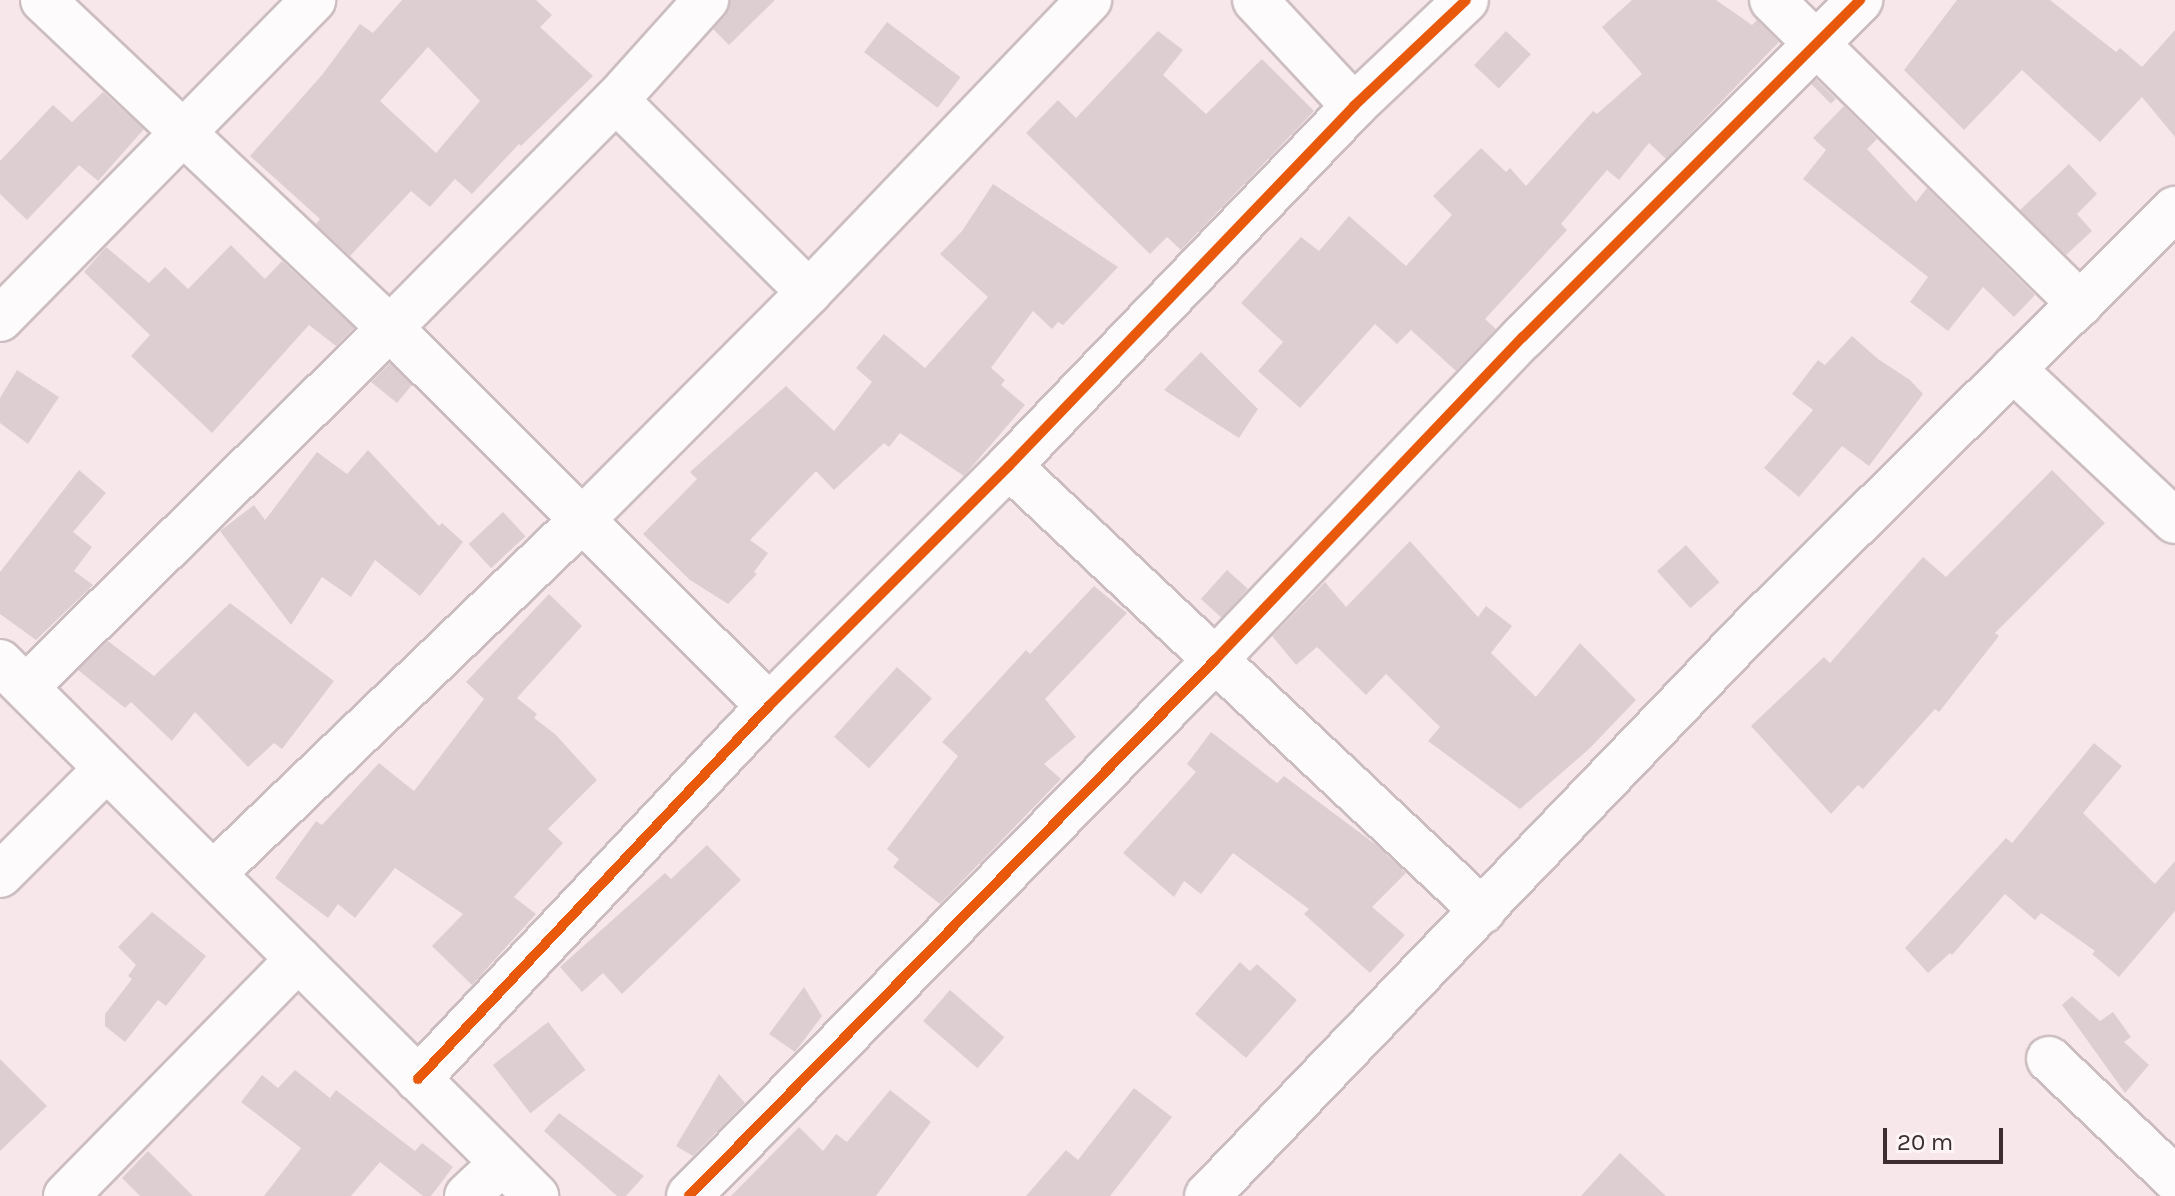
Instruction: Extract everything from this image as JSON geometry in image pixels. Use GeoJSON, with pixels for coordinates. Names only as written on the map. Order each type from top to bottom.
{"type":"FeatureCollection","features":[{"type":"Feature","properties":{"kind":"street"},"geometry":{"type":"LineString","coordinates":[[43,0],[390,328],[769,706]]}},
{"type":"Feature","properties":{"kind":"street"},"geometry":{"type":"LineString","coordinates":[[0,319],[313,0]]}},
{"type":"Feature","properties":{"kind":"street"},"geometry":{"type":"LineString","coordinates":[[536,1196],[13,674],[390,328],[616,100],[706,0]]}},
{"type":"Feature","properties":{"kind":"street"},"geometry":{"type":"LineString","coordinates":[[214,873],[583,519],[809,292],[1089,0]]}},
{"type":"Feature","properties":{"kind":"street"},"geometry":{"type":"LineString","coordinates":[[1255,0],[1354,106]]}},
{"type":"Feature","properties":{"kind":"street"},"geometry":{"type":"LineString","coordinates":[[418,1079],[769,706],[1009,466],[1354,106],[1466,0]]}},
{"type":"Feature","properties":{"kind":"street"},"geometry":{"type":"LineString","coordinates":[[1772,0],[2080,304]]}},
{"type":"Feature","properties":{"kind":"street"},"geometry":{"type":"LineString","coordinates":[[689,1196],[1215,660],[1523,337],[1860,0]]}},
{"type":"Feature","properties":{"kind":"street"},"geometry":{"type":"LineString","coordinates":[[616,100],[809,292]]}},
{"type":"Feature","properties":{"kind":"street"},"geometry":{"type":"LineString","coordinates":[[1207,1196],[1756,624],[2175,209]]}},
{"type":"Feature","properties":{"kind":"street"},"geometry":{"type":"LineString","coordinates":[[2013,369],[2175,521]]}},
{"type":"Feature","properties":{"kind":"street"},"geometry":{"type":"LineString","coordinates":[[1009,466],[1483,911]]}},
{"type":"Feature","properties":{"kind":"street"},"geometry":{"type":"LineString","coordinates":[[0,875],[106,769]]}},
{"type":"Feature","properties":{"kind":"street"},"geometry":{"type":"LineString","coordinates":[[66,1196],[298,959]]}},
{"type":"Feature","properties":{"kind":"street"},"geometry":{"type":"LineString","coordinates":[[2049,1059],[2175,1179]]}},
{"type":"Feature","properties":{"kind":"street"},"geometry":{"type":"LineString","coordinates":[[467,1196],[502,1163]]}},
{"type":"Feature","properties":{"kind":"building"},"geometry":{"type":"Polygon","coordinates":[[[402,0],[536,0],[552,15],[540,27],[593,76],[521,146],[519,144],[472,194],[455,179],[430,207],[411,191],[350,256],[316,224],[320,219],[250,156],[322,75],[360,24],[373,33],[402,0]],[[428,47],[380,101],[436,153],[480,101],[428,47]]]}},
{"type":"Feature","properties":{"kind":"building"},"geometry":{"type":"Polygon","coordinates":[[[730,0],[775,0],[729,45],[713,29],[725,16],[730,0]]]}},
{"type":"Feature","properties":{"kind":"building"},"geometry":{"type":"Polygon","coordinates":[[[1632,0],[1716,0],[1752,25],[1757,20],[1779,42],[1666,159],[1649,143],[1619,180],[1607,170],[1561,224],[1567,230],[1485,319],[1496,329],[1456,371],[1411,330],[1397,344],[1375,324],[1300,408],[1258,371],[1283,342],[1241,303],[1301,237],[1319,251],[1349,216],[1406,266],[1452,215],[1433,196],[1481,148],[1506,172],[1510,168],[1526,186],[1593,111],[1597,114],[1642,74],[1602,27],[1632,0]]]}},
{"type":"Feature","properties":{"kind":"building"},"geometry":{"type":"Polygon","coordinates":[[[1957,0],[2050,0],[2116,52],[2120,48],[2142,67],[2175,30],[2175,137],[2142,97],[2100,142],[2022,70],[1964,130],[1904,70],[1957,0]]]}},
{"type":"Feature","properties":{"kind":"building"},"geometry":{"type":"Polygon","coordinates":[[[887,22],[960,77],[938,108],[864,52],[887,22]]]}},
{"type":"Feature","properties":{"kind":"building"},"geometry":{"type":"Polygon","coordinates":[[[1158,31],[1183,50],[1163,75],[1206,114],[1262,59],[1314,111],[1181,250],[1167,237],[1150,254],[1026,133],[1058,100],[1076,118],[1158,31]]]}},
{"type":"Feature","properties":{"kind":"building"},"geometry":{"type":"Polygon","coordinates":[[[1506,31],[1531,54],[1499,89],[1474,65],[1506,31]]]}},
{"type":"Feature","properties":{"kind":"building"},"geometry":{"type":"Polygon","coordinates":[[[1816,79],[1836,99],[1831,104],[1811,84],[1816,79]]]}},
{"type":"Feature","properties":{"kind":"building"},"geometry":{"type":"Polygon","coordinates":[[[103,92],[144,129],[98,181],[79,165],[27,220],[0,194],[0,161],[53,105],[72,122],[103,92]]]}},
{"type":"Feature","properties":{"kind":"building"},"geometry":{"type":"Polygon","coordinates":[[[1844,106],[1877,139],[1867,149],[1916,202],[1927,188],[2035,295],[2014,317],[1983,287],[1948,331],[1910,302],[1928,277],[1803,179],[1826,150],[1813,138],[1844,106]]]}},
{"type":"Feature","properties":{"kind":"building"},"geometry":{"type":"Polygon","coordinates":[[[2069,164],[2097,194],[2077,214],[2092,231],[2066,255],[2020,210],[2069,164]]]}},
{"type":"Feature","properties":{"kind":"building"},"geometry":{"type":"Polygon","coordinates":[[[993,184],[1118,267],[1063,325],[1058,322],[1052,329],[1033,311],[991,368],[1005,380],[1001,385],[1025,405],[964,476],[900,433],[889,447],[884,443],[834,490],[816,471],[750,540],[768,553],[754,572],[757,574],[728,604],[690,580],[643,534],[697,479],[690,472],[786,386],[834,431],[872,382],[856,368],[884,334],[925,368],[988,297],[940,254],[962,231],[993,184]]]}},
{"type":"Feature","properties":{"kind":"building"},"geometry":{"type":"Polygon","coordinates":[[[231,245],[265,279],[282,261],[354,328],[336,346],[309,325],[212,433],[131,356],[150,335],[84,272],[106,247],[149,283],[165,267],[188,289],[231,245]]]}},
{"type":"Feature","properties":{"kind":"building"},"geometry":{"type":"Polygon","coordinates":[[[1852,336],[1878,359],[1910,380],[1923,394],[1869,466],[1842,446],[1799,497],[1764,468],[1813,410],[1792,394],[1818,360],[1825,365],[1852,336]]]}},
{"type":"Feature","properties":{"kind":"building"},"geometry":{"type":"Polygon","coordinates":[[[1201,352],[1258,409],[1239,438],[1164,390],[1201,352]]]}},
{"type":"Feature","properties":{"kind":"building"},"geometry":{"type":"Polygon","coordinates":[[[390,363],[412,385],[397,403],[371,382],[390,363]]]}},
{"type":"Feature","properties":{"kind":"building"},"geometry":{"type":"Polygon","coordinates":[[[17,370],[59,397],[28,444],[0,423],[0,398],[17,370]]]}},
{"type":"Feature","properties":{"kind":"building"},"geometry":{"type":"Polygon","coordinates":[[[368,450],[439,526],[442,523],[463,542],[420,596],[375,560],[351,597],[322,577],[291,625],[220,531],[254,505],[265,520],[317,452],[347,474],[368,450]]]}},
{"type":"Feature","properties":{"kind":"building"},"geometry":{"type":"Polygon","coordinates":[[[79,470],[106,493],[73,532],[92,547],[74,571],[93,585],[36,640],[0,614],[0,572],[79,470]]]}},
{"type":"Feature","properties":{"kind":"building"},"geometry":{"type":"Polygon","coordinates":[[[2052,470],[2105,523],[1995,633],[1999,636],[1939,712],[1935,709],[1863,789],[1858,785],[1831,814],[1751,726],[1824,657],[1830,663],[1923,557],[1946,577],[2052,470]]]}},
{"type":"Feature","properties":{"kind":"building"},"geometry":{"type":"Polygon","coordinates":[[[503,512],[526,536],[491,568],[469,544],[503,512]]]}},
{"type":"Feature","properties":{"kind":"building"},"geometry":{"type":"Polygon","coordinates":[[[1410,541],[1478,617],[1486,606],[1512,626],[1491,653],[1536,697],[1580,643],[1636,700],[1589,749],[1520,809],[1428,741],[1440,727],[1386,674],[1366,695],[1317,647],[1296,665],[1272,636],[1325,582],[1346,607],[1410,541]]]}},
{"type":"Feature","properties":{"kind":"building"},"geometry":{"type":"Polygon","coordinates":[[[1686,545],[1719,582],[1690,608],[1657,571],[1686,545]]]}},
{"type":"Feature","properties":{"kind":"building"},"geometry":{"type":"Polygon","coordinates":[[[1227,570],[1248,589],[1222,618],[1201,599],[1227,570]]]}},
{"type":"Feature","properties":{"kind":"building"},"geometry":{"type":"Polygon","coordinates":[[[1094,586],[1127,613],[1045,699],[1076,737],[1044,764],[1061,779],[940,904],[893,867],[899,859],[887,849],[958,756],[942,742],[1026,650],[1030,654],[1094,586]]]}},
{"type":"Feature","properties":{"kind":"building"},"geometry":{"type":"Polygon","coordinates":[[[549,594],[582,626],[517,698],[537,714],[534,718],[555,734],[597,780],[548,829],[563,843],[514,897],[536,914],[472,985],[432,946],[463,914],[395,868],[355,918],[338,904],[328,918],[275,878],[316,821],[322,825],[379,763],[414,791],[484,699],[466,682],[549,594]]]}},
{"type":"Feature","properties":{"kind":"building"},"geometry":{"type":"Polygon","coordinates":[[[230,603],[334,681],[282,749],[274,743],[248,767],[195,712],[172,741],[131,702],[125,708],[78,670],[108,641],[154,676],[230,603]]]}},
{"type":"Feature","properties":{"kind":"building"},"geometry":{"type":"Polygon","coordinates":[[[897,667],[932,698],[869,768],[834,737],[897,667]]]}},
{"type":"Feature","properties":{"kind":"building"},"geometry":{"type":"Polygon","coordinates":[[[1211,732],[1277,783],[1284,776],[1375,844],[1406,873],[1372,907],[1405,935],[1370,973],[1304,914],[1309,909],[1233,853],[1201,894],[1184,881],[1174,897],[1123,853],[1196,772],[1187,764],[1211,732]]]}},
{"type":"Feature","properties":{"kind":"building"},"geometry":{"type":"Polygon","coordinates":[[[2094,743],[2122,766],[2083,813],[2155,884],[2175,861],[2175,911],[2119,977],[2092,954],[2095,951],[2041,913],[2035,920],[2005,894],[1952,955],[1950,953],[1928,973],[1905,948],[2006,838],[2012,843],[2094,743]]]}},
{"type":"Feature","properties":{"kind":"building"},"geometry":{"type":"Polygon","coordinates":[[[707,845],[741,880],[622,994],[603,973],[582,992],[560,967],[665,873],[671,879],[707,845]]]}},
{"type":"Feature","properties":{"kind":"building"},"geometry":{"type":"Polygon","coordinates":[[[152,912],[206,956],[166,1006],[158,1000],[125,1042],[105,1026],[105,1014],[132,979],[128,976],[136,965],[118,947],[152,912]]]}},
{"type":"Feature","properties":{"kind":"building"},"geometry":{"type":"Polygon","coordinates":[[[1240,962],[1250,971],[1257,964],[1297,1000],[1246,1058],[1195,1014],[1240,962]]]}},
{"type":"Feature","properties":{"kind":"building"},"geometry":{"type":"Polygon","coordinates":[[[804,987],[822,1016],[795,1052],[769,1034],[804,987]]]}},
{"type":"Feature","properties":{"kind":"building"},"geometry":{"type":"Polygon","coordinates":[[[950,990],[1004,1037],[977,1068],[923,1021],[950,990]]]}},
{"type":"Feature","properties":{"kind":"building"},"geometry":{"type":"Polygon","coordinates":[[[2072,996],[2100,1021],[2113,1012],[2131,1037],[2124,1042],[2149,1065],[2125,1093],[2062,1005],[2072,996]]]}},
{"type":"Feature","properties":{"kind":"building"},"geometry":{"type":"Polygon","coordinates":[[[548,1022],[586,1070],[530,1113],[493,1065],[548,1022]]]}},
{"type":"Feature","properties":{"kind":"building"},"geometry":{"type":"Polygon","coordinates":[[[0,1059],[47,1106],[0,1151],[0,1059]]]}},
{"type":"Feature","properties":{"kind":"building"},"geometry":{"type":"Polygon","coordinates":[[[295,1070],[330,1098],[336,1090],[415,1151],[422,1143],[453,1167],[431,1196],[423,1196],[380,1162],[351,1196],[264,1196],[301,1148],[241,1102],[262,1075],[278,1088],[295,1070]]]}},
{"type":"Feature","properties":{"kind":"building"},"geometry":{"type":"Polygon","coordinates":[[[719,1074],[745,1103],[693,1156],[676,1146],[719,1074]]]}},
{"type":"Feature","properties":{"kind":"building"},"geometry":{"type":"Polygon","coordinates":[[[1134,1088],[1172,1117],[1110,1196],[1026,1196],[1066,1150],[1078,1160],[1134,1088]]]}},
{"type":"Feature","properties":{"kind":"building"},"geometry":{"type":"Polygon","coordinates":[[[890,1090],[931,1122],[876,1196],[731,1196],[799,1127],[823,1151],[836,1134],[847,1142],[890,1090]]]}},
{"type":"Feature","properties":{"kind":"building"},"geometry":{"type":"Polygon","coordinates":[[[559,1113],[644,1176],[626,1196],[617,1196],[544,1131],[559,1113]]]}},
{"type":"Feature","properties":{"kind":"building"},"geometry":{"type":"Polygon","coordinates":[[[148,1151],[193,1196],[140,1196],[122,1178],[148,1151]]]}},
{"type":"Feature","properties":{"kind":"building"},"geometry":{"type":"Polygon","coordinates":[[[1620,1153],[1666,1196],[1581,1196],[1620,1153]]]}},
{"type":"Feature","properties":{"kind":"cycle path"},"geometry":{"type":"LineString","coordinates":[[418,1079],[769,706],[1009,466],[1354,106],[1466,0]]}},
{"type":"Feature","properties":{"kind":"cycle path"},"geometry":{"type":"LineString","coordinates":[[689,1196],[1215,660],[1523,337],[1860,0]]}}]}
